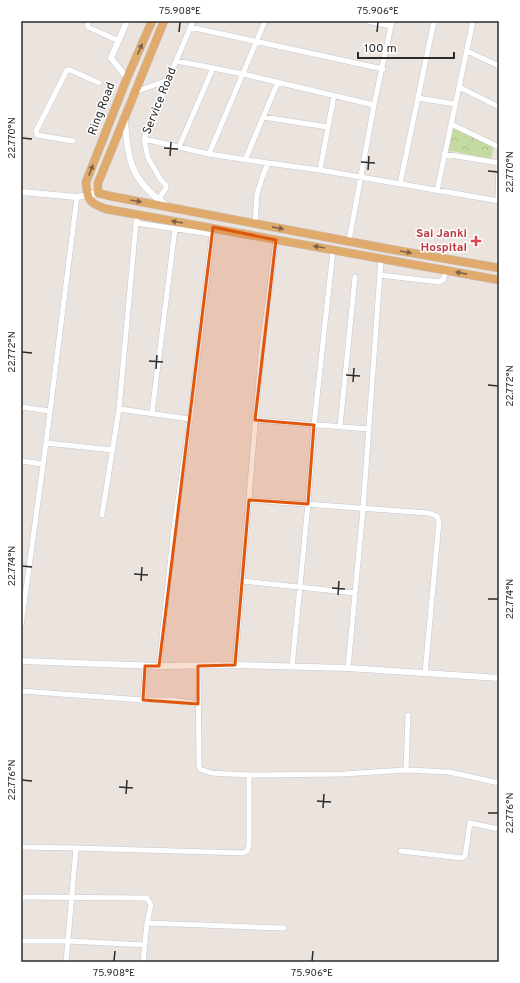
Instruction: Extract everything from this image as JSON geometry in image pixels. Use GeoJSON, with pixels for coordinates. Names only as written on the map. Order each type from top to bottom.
{"type":"FeatureCollection","features":[{"type":"Feature","properties":{"kind":"main road","name":"Ring Road"},"geometry":{"type":"LineString","coordinates":[[87,196],[86,182],[127,78],[152,21]]}},
{"type":"Feature","properties":{"kind":"main road","name":"Ring Road"},"geometry":{"type":"LineString","coordinates":[[98,193],[98,183],[164,21]]}},
{"type":"Feature","properties":{"kind":"main road"},"geometry":{"type":"LineString","coordinates":[[98,193],[499,268]]}},
{"type":"Feature","properties":{"kind":"main road"},"geometry":{"type":"LineString","coordinates":[[87,196],[94,205],[137,219],[276,240],[499,280]]}},
{"type":"Feature","properties":{"kind":"street"},"geometry":{"type":"LineString","coordinates":[[87,21],[88,27],[119,41]]}},
{"type":"Feature","properties":{"kind":"street"},"geometry":{"type":"LineString","coordinates":[[127,78],[111,58],[128,21]]}},
{"type":"Feature","properties":{"kind":"street","name":"Service Road"},"geometry":{"type":"LineString","coordinates":[[158,200],[166,188],[166,185],[161,180],[148,158],[144,139],[193,21]]}},
{"type":"Feature","properties":{"kind":"street"},"geometry":{"type":"LineString","coordinates":[[209,154],[265,21]]}},
{"type":"Feature","properties":{"kind":"street"},"geometry":{"type":"LineString","coordinates":[[349,241],[374,105],[392,24],[367,21]]}},
{"type":"Feature","properties":{"kind":"street"},"geometry":{"type":"LineString","coordinates":[[400,184],[434,21]]}},
{"type":"Feature","properties":{"kind":"street"},"geometry":{"type":"LineString","coordinates":[[437,191],[473,21]]}},
{"type":"Feature","properties":{"kind":"street"},"geometry":{"type":"LineString","coordinates":[[190,27],[383,69]]}},
{"type":"Feature","properties":{"kind":"street"},"geometry":{"type":"LineString","coordinates":[[467,51],[499,66]]}},
{"type":"Feature","properties":{"kind":"street"},"geometry":{"type":"LineString","coordinates":[[176,61],[243,74],[374,105]]}},
{"type":"Feature","properties":{"kind":"street"},"geometry":{"type":"LineString","coordinates":[[178,148],[213,68]]}},
{"type":"Feature","properties":{"kind":"street"},"geometry":{"type":"LineString","coordinates":[[73,141],[37,135],[36,131],[67,70],[99,83]]}},
{"type":"Feature","properties":{"kind":"street"},"geometry":{"type":"LineString","coordinates":[[134,92],[168,80]]}},
{"type":"Feature","properties":{"kind":"street"},"geometry":{"type":"LineString","coordinates":[[245,160],[278,82]]}},
{"type":"Feature","properties":{"kind":"street"},"geometry":{"type":"LineString","coordinates":[[459,87],[499,107]]}},
{"type":"Feature","properties":{"kind":"street"},"geometry":{"type":"LineString","coordinates":[[320,170],[334,96]]}},
{"type":"Feature","properties":{"kind":"street"},"geometry":{"type":"LineString","coordinates":[[418,98],[455,104]]}},
{"type":"Feature","properties":{"kind":"street"},"geometry":{"type":"LineString","coordinates":[[125,115],[129,157],[135,173],[142,185],[158,200],[168,206]]}},
{"type":"Feature","properties":{"kind":"street"},"geometry":{"type":"LineString","coordinates":[[263,117],[328,127]]}},
{"type":"Feature","properties":{"kind":"street"},"geometry":{"type":"LineString","coordinates":[[451,124],[499,147]]}},
{"type":"Feature","properties":{"kind":"street"},"geometry":{"type":"LineString","coordinates":[[144,139],[209,154],[268,164],[320,170],[499,201],[499,162],[444,154]]}},
{"type":"Feature","properties":{"kind":"street"},"geometry":{"type":"LineString","coordinates":[[255,223],[257,194],[268,164]]}},
{"type":"Feature","properties":{"kind":"street"},"geometry":{"type":"LineString","coordinates":[[21,192],[77,197],[98,193]]}},
{"type":"Feature","properties":{"kind":"street"},"geometry":{"type":"LineString","coordinates":[[21,626],[77,197]]}},
{"type":"Feature","properties":{"kind":"street"},"geometry":{"type":"LineString","coordinates":[[102,515],[119,409],[137,219],[174,229],[212,231],[190,419],[174,528],[159,666]]}},
{"type":"Feature","properties":{"kind":"street"},"geometry":{"type":"LineString","coordinates":[[152,413],[174,229]]}},
{"type":"Feature","properties":{"kind":"street"},"geometry":{"type":"LineString","coordinates":[[235,665],[261,354],[276,240]]}},
{"type":"Feature","properties":{"kind":"street"},"geometry":{"type":"LineString","coordinates":[[292,667],[314,425],[333,250]]}},
{"type":"Feature","properties":{"kind":"street"},"geometry":{"type":"LineString","coordinates":[[348,668],[363,509],[381,259]]}},
{"type":"Feature","properties":{"kind":"street"},"geometry":{"type":"LineString","coordinates":[[380,275],[439,282],[444,279],[445,270]]}},
{"type":"Feature","properties":{"kind":"street"},"geometry":{"type":"LineString","coordinates":[[340,427],[355,277]]}},
{"type":"Feature","properties":{"kind":"street"},"geometry":{"type":"LineString","coordinates":[[21,407],[50,411]]}},
{"type":"Feature","properties":{"kind":"street"},"geometry":{"type":"LineString","coordinates":[[119,409],[190,419]]}},
{"type":"Feature","properties":{"kind":"street"},"geometry":{"type":"LineString","coordinates":[[255,420],[369,429]]}},
{"type":"Feature","properties":{"kind":"street"},"geometry":{"type":"LineString","coordinates":[[46,443],[113,450]]}},
{"type":"Feature","properties":{"kind":"street"},"geometry":{"type":"LineString","coordinates":[[21,461],[43,464]]}},
{"type":"Feature","properties":{"kind":"street"},"geometry":{"type":"LineString","coordinates":[[249,500],[428,513],[437,516],[439,522],[425,673]]}},
{"type":"Feature","properties":{"kind":"street"},"geometry":{"type":"LineString","coordinates":[[242,581],[355,593]]}},
{"type":"Feature","properties":{"kind":"street"},"geometry":{"type":"LineString","coordinates":[[21,661],[145,666],[235,665],[348,668],[499,678]]}},
{"type":"Feature","properties":{"kind":"street"},"geometry":{"type":"LineString","coordinates":[[143,700],[145,666]]}},
{"type":"Feature","properties":{"kind":"street"},"geometry":{"type":"LineString","coordinates":[[198,666],[200,770],[211,773],[249,775],[344,774],[406,770],[449,772],[499,783]]}},
{"type":"Feature","properties":{"kind":"street"},"geometry":{"type":"LineString","coordinates":[[21,691],[143,700],[172,700],[198,704]]}},
{"type":"Feature","properties":{"kind":"street"},"geometry":{"type":"LineString","coordinates":[[406,770],[408,715]]}},
{"type":"Feature","properties":{"kind":"street"},"geometry":{"type":"LineString","coordinates":[[21,847],[243,853],[247,851],[249,844],[249,775]]}},
{"type":"Feature","properties":{"kind":"street"},"geometry":{"type":"LineString","coordinates":[[401,851],[462,858],[466,856],[470,823],[499,830]]}},
{"type":"Feature","properties":{"kind":"street"},"geometry":{"type":"LineString","coordinates":[[66,962],[76,848]]}},
{"type":"Feature","properties":{"kind":"street"},"geometry":{"type":"LineString","coordinates":[[21,897],[147,898],[151,905],[147,923],[143,962]]}},
{"type":"Feature","properties":{"kind":"street"},"geometry":{"type":"LineString","coordinates":[[147,923],[284,928]]}},
{"type":"Feature","properties":{"kind":"street"},"geometry":{"type":"LineString","coordinates":[[21,941],[69,941],[145,945]]}},
{"type":"Feature","properties":{"kind":"highlighted area"},"geometry":{"type":"Polygon","coordinates":[[[213,227],[276,240],[255,420],[314,425],[308,504],[249,500],[235,665],[198,666],[198,704],[143,700],[145,666],[159,666],[213,227]]]}},
{"type":"Feature","properties":{"kind":"green space"},"geometry":{"type":"Polygon","coordinates":[[[453,127],[494,146],[491,159],[446,150],[453,127]]]}},
{"type":"Feature","properties":{"kind":"place","name":"Sai Janki Hospital"},"geometry":{"type":"Point","coordinates":[476,241]}}]}
